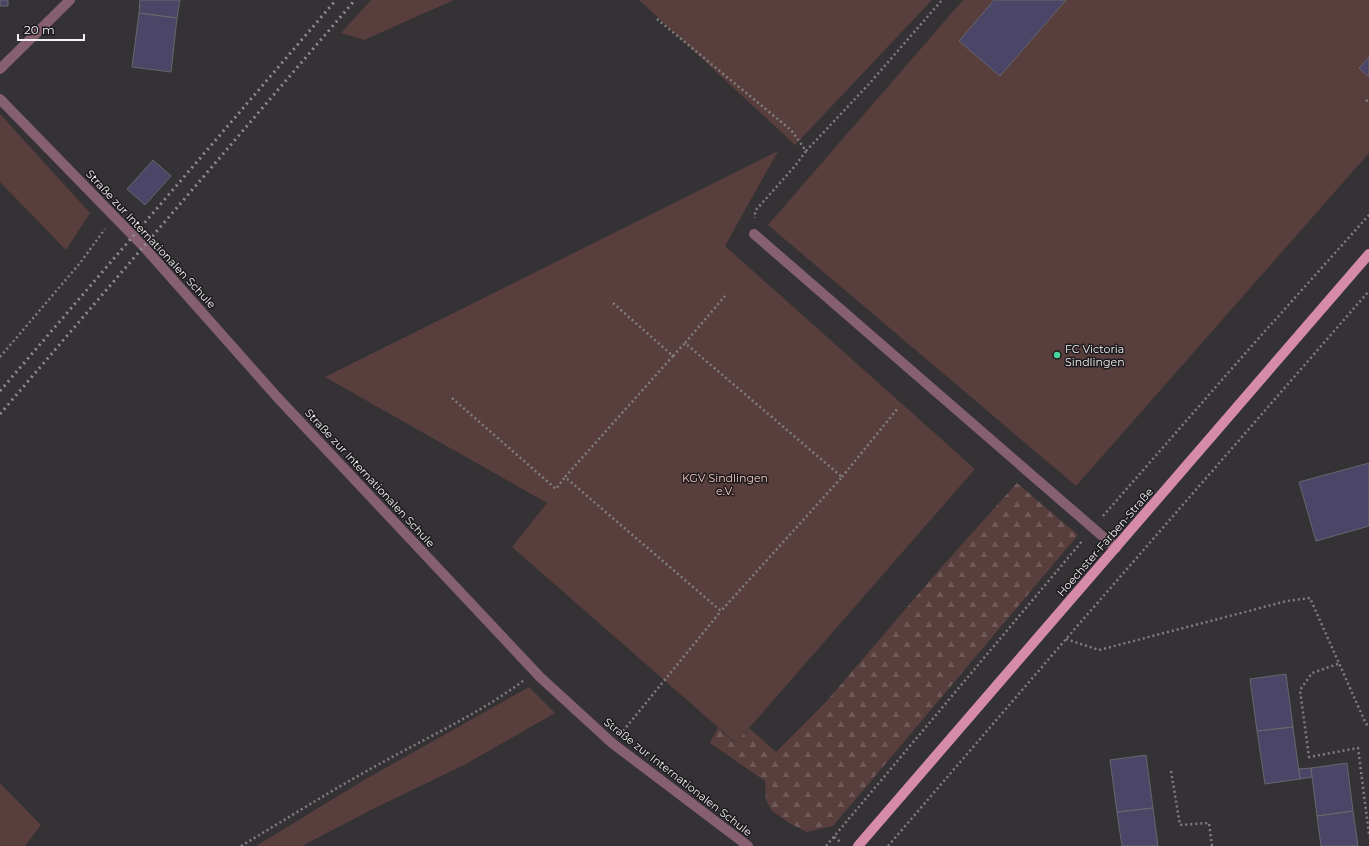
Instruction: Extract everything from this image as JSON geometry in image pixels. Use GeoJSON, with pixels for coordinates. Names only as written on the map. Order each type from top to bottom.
{"type":"FeatureCollection","features":[{"type":"Feature","properties":{"kind":"main road","name":"Hoechster-Farben-Straße"},"geometry":{"type":"LineString","coordinates":[[858,846],[1369,254]]}},
{"type":"Feature","properties":{"kind":"street"},"geometry":{"type":"LineString","coordinates":[[0,69],[70,0]]}},
{"type":"Feature","properties":{"kind":"street","name":"Straße zur Internationalen Schule"},"geometry":{"type":"LineString","coordinates":[[0,99],[144,247],[277,397],[534,672],[612,743],[748,846]]}},
{"type":"Feature","properties":{"kind":"street"},"geometry":{"type":"LineString","coordinates":[[754,234],[1116,548]]}},
{"type":"Feature","properties":{"kind":"path"},"geometry":{"type":"LineString","coordinates":[[754,234],[755,211],[795,166],[806,150],[869,84],[942,0]]}},
{"type":"Feature","properties":{"kind":"path"},"geometry":{"type":"LineString","coordinates":[[657,19],[791,130],[806,150]]}},
{"type":"Feature","properties":{"kind":"path"},"geometry":{"type":"LineString","coordinates":[[0,357],[80,263],[114,215]]}},
{"type":"Feature","properties":{"kind":"path"},"geometry":{"type":"LineString","coordinates":[[888,846],[1369,291]]}},
{"type":"Feature","properties":{"kind":"path"},"geometry":{"type":"LineString","coordinates":[[452,398],[556,489],[725,296]]}},
{"type":"Feature","properties":{"kind":"path"},"geometry":{"type":"LineString","coordinates":[[613,303],[673,356]]}},
{"type":"Feature","properties":{"kind":"path"},"geometry":{"type":"LineString","coordinates":[[685,343],[842,477]]}},
{"type":"Feature","properties":{"kind":"path"},"geometry":{"type":"LineString","coordinates":[[612,743],[721,612],[842,477],[898,408]]}},
{"type":"Feature","properties":{"kind":"path"},"geometry":{"type":"LineString","coordinates":[[565,477],[721,612]]}},
{"type":"Feature","properties":{"kind":"path"},"geometry":{"type":"LineString","coordinates":[[1066,639],[1099,650],[1287,601],[1310,598],[1338,664],[1366,724],[1369,725]]}},
{"type":"Feature","properties":{"kind":"path"},"geometry":{"type":"LineString","coordinates":[[1338,664],[1312,673],[1300,690],[1309,757],[1358,748],[1369,834]]}},
{"type":"Feature","properties":{"kind":"path"},"geometry":{"type":"LineString","coordinates":[[241,846],[348,781],[463,719],[507,692],[534,672]]}},
{"type":"Feature","properties":{"kind":"path"},"geometry":{"type":"LineString","coordinates":[[1171,771],[1180,825],[1209,823],[1212,846]]}},
{"type":"Feature","properties":{"kind":"path"},"geometry":{"type":"LineString","coordinates":[[834,837],[846,846]]}},
{"type":"Feature","properties":{"kind":"green space"},"geometry":{"type":"Polygon","coordinates":[[[371,0],[454,0],[364,40],[341,33],[371,0]]]}},
{"type":"Feature","properties":{"kind":"green space"},"geometry":{"type":"Polygon","coordinates":[[[639,0],[932,0],[795,145],[639,0]]]}},
{"type":"Feature","properties":{"kind":"green space","name":"FC Victoria Sindlingen"},"geometry":{"type":"Polygon","coordinates":[[[963,0],[1369,0],[1369,153],[1076,486],[768,225],[963,0]]]}},
{"type":"Feature","properties":{"kind":"green space"},"geometry":{"type":"Polygon","coordinates":[[[0,114],[90,213],[66,250],[0,182],[0,114]]]}},
{"type":"Feature","properties":{"kind":"green space","name":"KGV Sindlingen e.V."},"geometry":{"type":"Polygon","coordinates":[[[778,151],[725,246],[975,469],[736,743],[512,547],[547,503],[325,377],[778,151]]]}},
{"type":"Feature","properties":{"kind":"green space"},"geometry":{"type":"Polygon","coordinates":[[[1017,483],[1078,535],[833,826],[807,832],[791,824],[772,811],[766,800],[765,781],[710,743],[718,728],[735,743],[749,728],[776,752],[825,703],[939,570],[1017,483]]]}},
{"type":"Feature","properties":{"kind":"green space"},"geometry":{"type":"Polygon","coordinates":[[[529,687],[555,713],[466,764],[373,809],[302,846],[256,846],[366,779],[529,687]]]}},
{"type":"Feature","properties":{"kind":"green space"},"geometry":{"type":"Polygon","coordinates":[[[0,783],[41,825],[25,846],[0,846],[0,783]]]}},
{"type":"Feature","properties":{"kind":"building"},"geometry":{"type":"Polygon","coordinates":[[[0,0],[8,0],[8,6],[0,6],[0,0]]]}},
{"type":"Feature","properties":{"kind":"building"},"geometry":{"type":"Polygon","coordinates":[[[140,0],[180,0],[177,18],[139,13],[140,0]]]}},
{"type":"Feature","properties":{"kind":"building"},"geometry":{"type":"Polygon","coordinates":[[[994,0],[1066,0],[1000,76],[959,41],[994,0]]]}},
{"type":"Feature","properties":{"kind":"building"},"geometry":{"type":"Polygon","coordinates":[[[139,13],[177,18],[171,72],[132,67],[139,13]]]}},
{"type":"Feature","properties":{"kind":"building"},"geometry":{"type":"Polygon","coordinates":[[[1369,57],[1369,77],[1359,68],[1369,57]]]}},
{"type":"Feature","properties":{"kind":"building"},"geometry":{"type":"Polygon","coordinates":[[[153,160],[171,176],[145,205],[127,189],[153,160]]]}},
{"type":"Feature","properties":{"kind":"building"},"geometry":{"type":"Polygon","coordinates":[[[1369,463],[1369,526],[1316,541],[1299,482],[1369,463]]]}},
{"type":"Feature","properties":{"kind":"building"},"geometry":{"type":"Polygon","coordinates":[[[1286,674],[1293,727],[1257,731],[1250,679],[1286,674]]]}},
{"type":"Feature","properties":{"kind":"building"},"geometry":{"type":"Polygon","coordinates":[[[1293,727],[1300,779],[1265,784],[1257,731],[1293,727]]]}},
{"type":"Feature","properties":{"kind":"building"},"geometry":{"type":"Polygon","coordinates":[[[1146,755],[1153,808],[1117,812],[1110,760],[1146,755]]]}},
{"type":"Feature","properties":{"kind":"building"},"geometry":{"type":"Polygon","coordinates":[[[1347,763],[1353,811],[1317,816],[1311,768],[1347,763]]]}},
{"type":"Feature","properties":{"kind":"building"},"geometry":{"type":"Polygon","coordinates":[[[1311,768],[1312,777],[1300,779],[1299,769],[1311,768]]]}},
{"type":"Feature","properties":{"kind":"building"},"geometry":{"type":"Polygon","coordinates":[[[1153,808],[1158,846],[1122,846],[1117,812],[1153,808]]]}},
{"type":"Feature","properties":{"kind":"building"},"geometry":{"type":"Polygon","coordinates":[[[1353,811],[1358,846],[1321,846],[1317,816],[1353,811]]]}},
{"type":"Feature","properties":{"kind":"railway"},"geometry":{"type":"LineString","coordinates":[[0,391],[336,0]]}},
{"type":"Feature","properties":{"kind":"railway"},"geometry":{"type":"LineString","coordinates":[[0,414],[355,0]]}},
{"type":"Feature","properties":{"kind":"place","name":"FC Victoria Sindlingen"},"geometry":{"type":"Point","coordinates":[1057,355]}}]}
